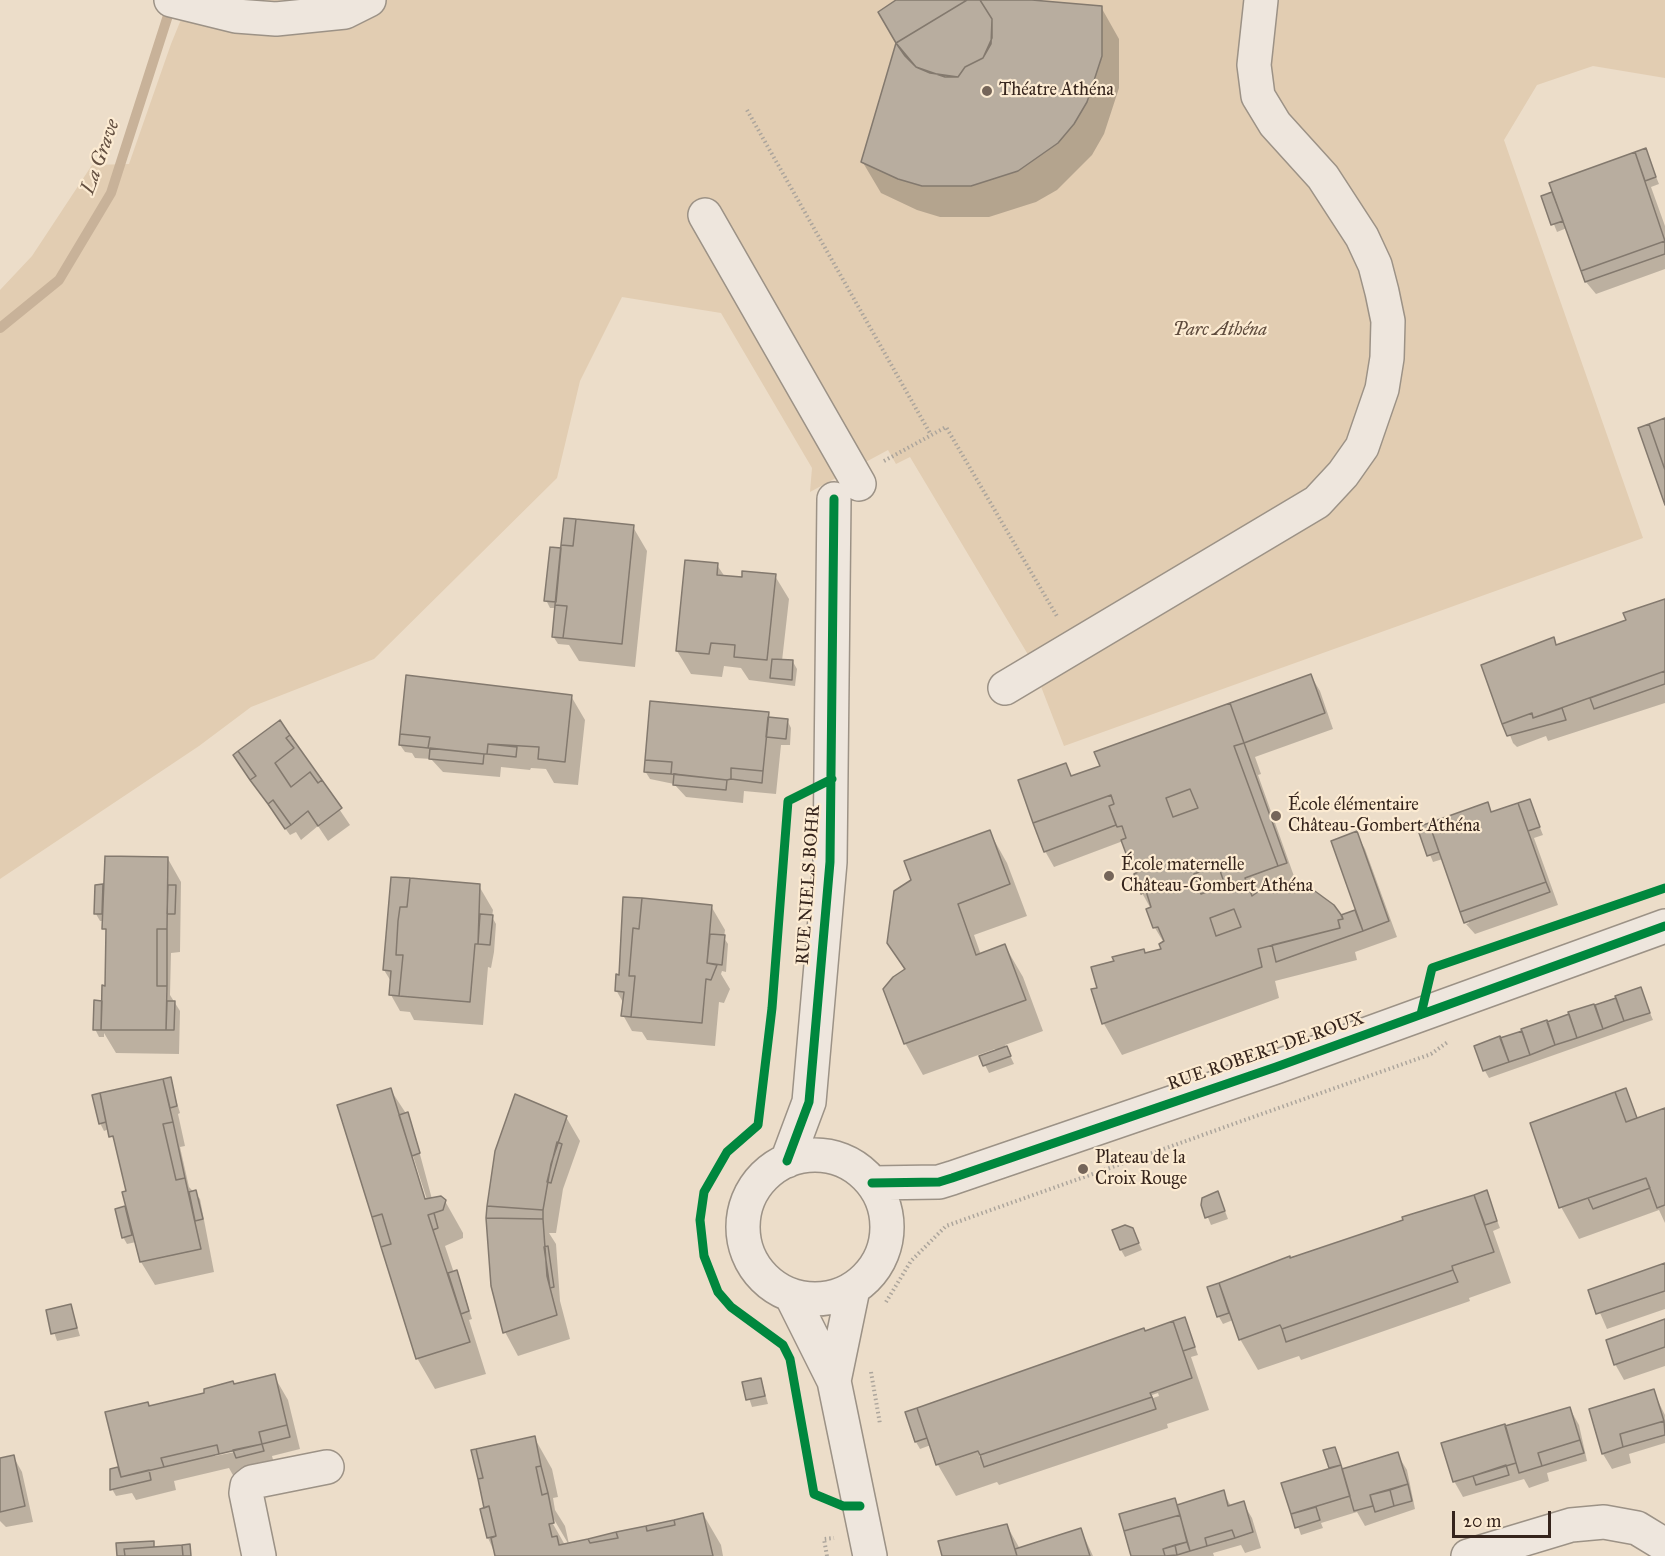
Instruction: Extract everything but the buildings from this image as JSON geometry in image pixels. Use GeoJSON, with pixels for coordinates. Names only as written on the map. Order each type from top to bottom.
{"type":"FeatureCollection","features":[{"type":"Feature","properties":{"kind":"street"},"geometry":{"type":"LineString","coordinates":[[185,4],[236,16],[276,19],[345,12],[369,0]]}},
{"type":"Feature","properties":{"kind":"street"},"geometry":{"type":"LineString","coordinates":[[1005,688],[1317,502],[1343,474],[1362,447],[1382,389],[1387,358],[1388,321],[1375,265],[1362,237],[1323,177],[1275,124],[1258,96],[1254,64],[1261,0]]}},
{"type":"Feature","properties":{"kind":"street","name":"RUE NIELS BOHR"},"geometry":{"type":"LineString","coordinates":[[705,215],[846,491],[830,862],[809,1102],[787,1161]]}},
{"type":"Feature","properties":{"kind":"street","name":"RUE ROBERT DE ROUX"},"geometry":{"type":"LineString","coordinates":[[872,1183],[939,1182],[1287,1063],[1665,926]]}},
{"type":"Feature","properties":{"kind":"street","name":"RUE NIELS BOHR"},"geometry":{"type":"LineString","coordinates":[[809,1102],[833,1157]]}},
{"type":"Feature","properties":{"kind":"street"},"geometry":{"type":"LineString","coordinates":[[810,1156],[833,1157],[855,1167],[872,1183],[884,1204],[887,1229],[883,1253],[871,1273],[854,1289],[834,1297],[812,1299],[791,1295],[774,1287],[759,1274],[746,1248],[743,1220],[748,1201],[757,1184],[771,1170],[787,1161],[810,1156]]}},
{"type":"Feature","properties":{"kind":"street","name":"RUE ROBERT DE ROUX"},"geometry":{"type":"LineString","coordinates":[[887,1229],[939,1182]]}},
{"type":"Feature","properties":{"kind":"street"},"geometry":{"type":"LineString","coordinates":[[834,1381],[854,1289]]}},
{"type":"Feature","properties":{"kind":"street"},"geometry":{"type":"LineString","coordinates":[[791,1295],[834,1381],[868,1544]]}},
{"type":"Feature","properties":{"kind":"street"},"geometry":{"type":"LineString","coordinates":[[259,1556],[246,1493],[247,1486],[252,1482],[327,1467]]}},
{"type":"Feature","properties":{"kind":"street"},"geometry":{"type":"LineString","coordinates":[[1468,1556],[1571,1525],[1604,1522],[1637,1528],[1665,1545]]}},
{"type":"Feature","properties":{"kind":"path"},"geometry":{"type":"LineString","coordinates":[[747,110],[931,435]]}},
{"type":"Feature","properties":{"kind":"path"},"geometry":{"type":"LineString","coordinates":[[882,462],[946,427],[1075,648]]}},
{"type":"Feature","properties":{"kind":"path"},"geometry":{"type":"LineString","coordinates":[[881,1311],[911,1262],[946,1226],[1431,1053],[1443,1048],[1458,1033]]}},
{"type":"Feature","properties":{"kind":"path"},"geometry":{"type":"LineString","coordinates":[[870,1370],[882,1436]]}},
{"type":"Feature","properties":{"kind":"path"},"geometry":{"type":"LineString","coordinates":[[827,1556],[824,1539],[868,1544]]}},
{"type":"Feature","properties":{"kind":"green space","name":"Parc Athéna"},"geometry":{"type":"Polygon","coordinates":[[[189,0],[1665,0],[1665,78],[1593,66],[1537,85],[1504,140],[1643,538],[1064,746],[1030,658],[910,457],[896,464],[888,450],[810,492],[812,468],[721,313],[622,297],[580,381],[557,478],[374,659],[251,707],[199,746],[0,879],[0,290],[32,256],[92,165],[129,164],[189,0]]]}},
{"type":"Feature","properties":{"kind":"waterway","name":"La Grave"},"geometry":{"type":"LineString","coordinates":[[0,328],[59,280],[111,193],[172,3]]}},
{"type":"Feature","properties":{"kind":"cycle path"},"geometry":{"type":"LineString","coordinates":[[787,1161],[809,1102],[830,862],[834,499]]}},
{"type":"Feature","properties":{"kind":"cycle path"},"geometry":{"type":"LineString","coordinates":[[832,779],[788,801],[772,1008],[758,1125],[727,1152],[704,1192],[700,1220],[704,1256],[718,1292],[731,1307],[783,1345],[790,1359],[814,1494],[843,1506],[860,1506]]}},
{"type":"Feature","properties":{"kind":"cycle path"},"geometry":{"type":"LineString","coordinates":[[1421,1014],[1432,968],[1665,888]]}},
{"type":"Feature","properties":{"kind":"cycle path"},"geometry":{"type":"LineString","coordinates":[[872,1183],[939,1182],[952,1178],[1276,1067],[1665,926]]}},
{"type":"Feature","properties":{"kind":"place","name":"Théatre Athéna"},"geometry":{"type":"Point","coordinates":[987,91]}},
{"type":"Feature","properties":{"kind":"place","name":"École élémentaire Château-Gombert Athéna"},"geometry":{"type":"Point","coordinates":[1276,816]}},
{"type":"Feature","properties":{"kind":"place","name":"École maternelle Château-Gombert Athéna"},"geometry":{"type":"Point","coordinates":[1109,876]}},
{"type":"Feature","properties":{"kind":"place","name":"Plateau de la Croix Rouge"},"geometry":{"type":"Point","coordinates":[1083,1169]}}]}
